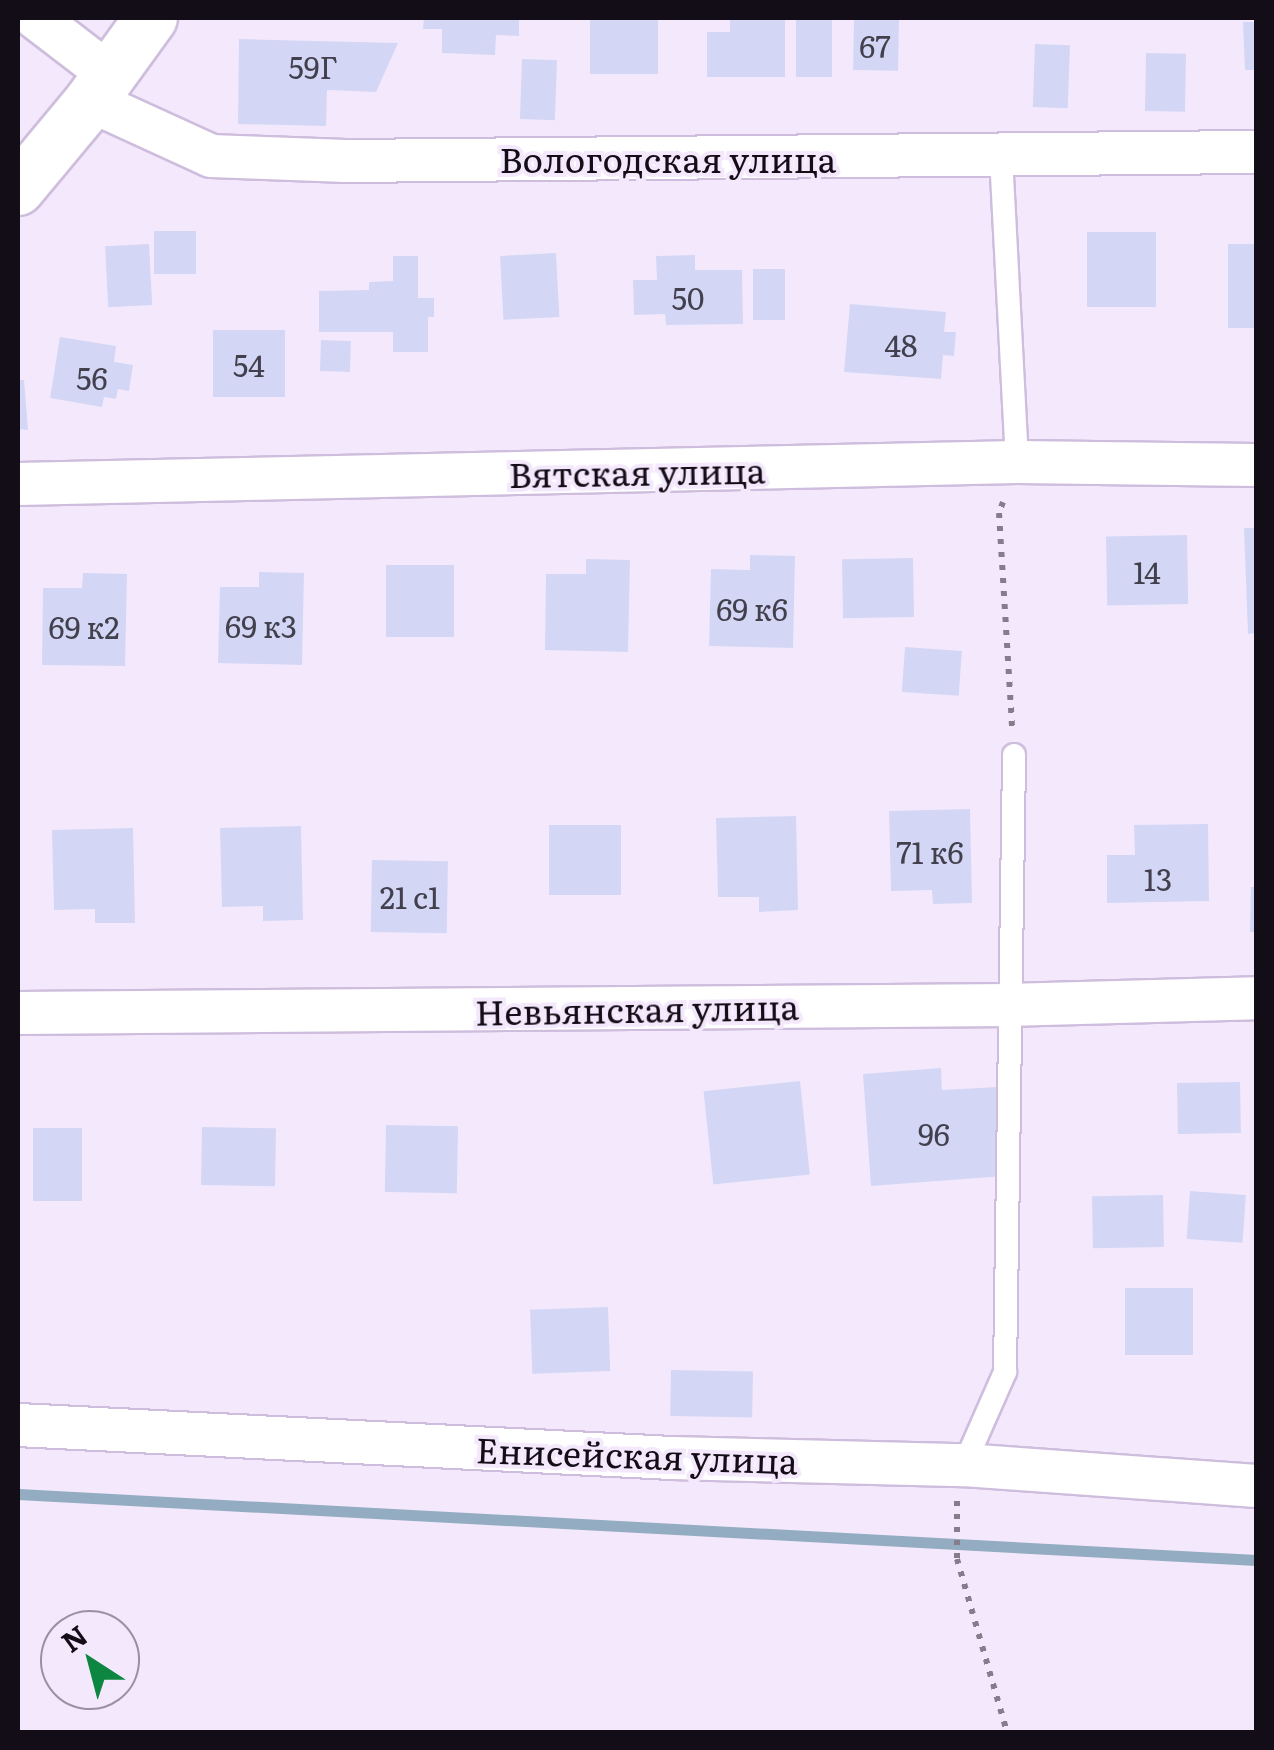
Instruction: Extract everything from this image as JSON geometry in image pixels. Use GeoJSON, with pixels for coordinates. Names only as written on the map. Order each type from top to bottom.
{"type":"FeatureCollection","features":[{"type":"Feature","properties":{"kind":"street","name":"Вологодская улица"},"geometry":{"type":"LineString","coordinates":[[36,18],[100,88],[212,156],[346,160],[1256,152]]}},
{"type":"Feature","properties":{"kind":"street"},"geometry":{"type":"LineString","coordinates":[[18,189],[151,18]]}},
{"type":"Feature","properties":{"kind":"street","name":"Вятская улица"},"geometry":{"type":"LineString","coordinates":[[18,484],[1017,462],[1256,465]]}},
{"type":"Feature","properties":{"kind":"street","name":"Невьянская улица"},"geometry":{"type":"LineString","coordinates":[[18,1014],[1010,1005],[1256,998]]}},
{"type":"Feature","properties":{"kind":"street","name":"Енисейская улица"},"geometry":{"type":"LineString","coordinates":[[18,1425],[672,1458],[964,1465],[1256,1486]]}},
{"type":"Feature","properties":{"kind":"lane"},"geometry":{"type":"LineString","coordinates":[[1001,156],[1017,462]]}},
{"type":"Feature","properties":{"kind":"lane"},"geometry":{"type":"LineString","coordinates":[[964,1465],[1005,1372],[1014,754]]}},
{"type":"Feature","properties":{"kind":"path"},"geometry":{"type":"LineString","coordinates":[[1014,754],[999,513],[1017,462]]}},
{"type":"Feature","properties":{"kind":"path"},"geometry":{"type":"LineString","coordinates":[[964,1465],[956,1504],[957,1559],[1006,1732]]}},
{"type":"Feature","properties":{"kind":"building"},"geometry":{"type":"Polygon","coordinates":[[[424,18],[519,18],[519,36],[496,35],[495,55],[442,53],[442,29],[423,29],[424,18]]]}},
{"type":"Feature","properties":{"kind":"building"},"geometry":{"type":"Polygon","coordinates":[[[590,18],[658,18],[658,74],[590,74],[590,18]]]}},
{"type":"Feature","properties":{"kind":"building"},"geometry":{"type":"Polygon","coordinates":[[[730,18],[785,18],[785,77],[707,77],[707,32],[730,32],[730,18]]]}},
{"type":"Feature","properties":{"kind":"building"},"geometry":{"type":"Polygon","coordinates":[[[854,18],[899,19],[898,71],[853,70],[854,18]]]}},
{"type":"Feature","properties":{"kind":"building"},"geometry":{"type":"Polygon","coordinates":[[[796,20],[832,20],[832,77],[796,77],[796,20]]]}},
{"type":"Feature","properties":{"kind":"building"},"geometry":{"type":"Polygon","coordinates":[[[1243,22],[1256,22],[1256,70],[1245,70],[1243,22]]]}},
{"type":"Feature","properties":{"kind":"building"},"geometry":{"type":"Polygon","coordinates":[[[239,39],[398,43],[376,92],[327,90],[326,126],[238,124],[239,39]]]}},
{"type":"Feature","properties":{"kind":"building"},"geometry":{"type":"Polygon","coordinates":[[[1035,44],[1070,45],[1068,108],[1033,107],[1035,44]]]}},
{"type":"Feature","properties":{"kind":"building"},"geometry":{"type":"Polygon","coordinates":[[[1146,53],[1186,54],[1185,112],[1145,111],[1146,53]]]}},
{"type":"Feature","properties":{"kind":"building"},"geometry":{"type":"Polygon","coordinates":[[[522,59],[557,60],[555,120],[520,119],[522,59]]]}},
{"type":"Feature","properties":{"kind":"building"},"geometry":{"type":"Polygon","coordinates":[[[154,231],[196,231],[196,274],[154,274],[154,231]]]}},
{"type":"Feature","properties":{"kind":"building"},"geometry":{"type":"Polygon","coordinates":[[[1087,232],[1156,232],[1156,307],[1087,307],[1087,232]]]}},
{"type":"Feature","properties":{"kind":"building"},"geometry":{"type":"Polygon","coordinates":[[[149,244],[152,305],[108,307],[105,246],[149,244]]]}},
{"type":"Feature","properties":{"kind":"building"},"geometry":{"type":"Polygon","coordinates":[[[1228,244],[1256,244],[1256,328],[1228,328],[1228,244]]]}},
{"type":"Feature","properties":{"kind":"building"},"geometry":{"type":"Polygon","coordinates":[[[556,253],[559,317],[503,320],[500,256],[556,253]]]}},
{"type":"Feature","properties":{"kind":"building"},"geometry":{"type":"Polygon","coordinates":[[[695,255],[695,270],[742,270],[743,324],[666,325],[665,314],[634,315],[633,280],[657,280],[656,256],[695,255]]]}},
{"type":"Feature","properties":{"kind":"building"},"geometry":{"type":"Polygon","coordinates":[[[393,256],[418,256],[418,298],[434,298],[434,317],[428,317],[428,352],[393,352],[393,332],[319,332],[319,291],[369,290],[369,282],[393,281],[393,256]]]}},
{"type":"Feature","properties":{"kind":"building"},"geometry":{"type":"Polygon","coordinates":[[[753,269],[785,269],[785,320],[753,320],[753,269]]]}},
{"type":"Feature","properties":{"kind":"building"},"geometry":{"type":"Polygon","coordinates":[[[850,304],[946,312],[944,332],[956,332],[954,356],[943,355],[941,379],[844,372],[850,304]]]}},
{"type":"Feature","properties":{"kind":"building"},"geometry":{"type":"Polygon","coordinates":[[[213,330],[285,330],[285,397],[213,397],[213,330]]]}},
{"type":"Feature","properties":{"kind":"building"},"geometry":{"type":"Polygon","coordinates":[[[60,337],[116,346],[114,362],[133,365],[129,391],[118,389],[116,399],[104,397],[102,407],[50,398],[60,337]]]}},
{"type":"Feature","properties":{"kind":"building"},"geometry":{"type":"Polygon","coordinates":[[[321,340],[351,341],[350,372],[320,371],[321,340]]]}},
{"type":"Feature","properties":{"kind":"building"},"geometry":{"type":"Polygon","coordinates":[[[18,380],[24,380],[28,430],[18,429],[18,380]]]}},
{"type":"Feature","properties":{"kind":"building"},"geometry":{"type":"Polygon","coordinates":[[[1244,528],[1256,528],[1256,633],[1248,634],[1244,528]]]}},
{"type":"Feature","properties":{"kind":"building"},"geometry":{"type":"Polygon","coordinates":[[[1187,535],[1188,604],[1107,605],[1106,536],[1187,535]]]}},
{"type":"Feature","properties":{"kind":"building"},"geometry":{"type":"Polygon","coordinates":[[[750,555],[795,556],[793,648],[709,646],[711,569],[750,570],[750,555]]]}},
{"type":"Feature","properties":{"kind":"building"},"geometry":{"type":"Polygon","coordinates":[[[913,558],[914,617],[843,618],[842,559],[913,558]]]}},
{"type":"Feature","properties":{"kind":"building"},"geometry":{"type":"Polygon","coordinates":[[[586,559],[630,560],[628,652],[545,650],[546,574],[586,574],[586,559]]]}},
{"type":"Feature","properties":{"kind":"building"},"geometry":{"type":"Polygon","coordinates":[[[386,565],[454,565],[454,637],[386,637],[386,565]]]}},
{"type":"Feature","properties":{"kind":"building"},"geometry":{"type":"Polygon","coordinates":[[[259,572],[304,573],[302,665],[218,663],[220,587],[259,587],[259,572]]]}},
{"type":"Feature","properties":{"kind":"building"},"geometry":{"type":"Polygon","coordinates":[[[83,573],[127,574],[125,666],[42,665],[43,588],[82,588],[83,573]]]}},
{"type":"Feature","properties":{"kind":"building"},"geometry":{"type":"Polygon","coordinates":[[[905,647],[962,651],[959,696],[902,692],[905,647]]]}},
{"type":"Feature","properties":{"kind":"building"},"geometry":{"type":"Polygon","coordinates":[[[970,809],[972,903],[933,904],[932,890],[891,891],[889,811],[970,809]]]}},
{"type":"Feature","properties":{"kind":"building"},"geometry":{"type":"Polygon","coordinates":[[[796,816],[798,910],[759,912],[759,897],[718,897],[716,818],[796,816]]]}},
{"type":"Feature","properties":{"kind":"building"},"geometry":{"type":"Polygon","coordinates":[[[1208,824],[1209,901],[1107,903],[1107,855],[1135,855],[1134,825],[1208,824]]]}},
{"type":"Feature","properties":{"kind":"building"},"geometry":{"type":"Polygon","coordinates":[[[549,825],[621,825],[621,895],[549,895],[549,825]]]}},
{"type":"Feature","properties":{"kind":"building"},"geometry":{"type":"Polygon","coordinates":[[[301,826],[303,920],[263,921],[263,906],[222,907],[220,828],[301,826]]]}},
{"type":"Feature","properties":{"kind":"building"},"geometry":{"type":"Polygon","coordinates":[[[133,828],[135,923],[95,923],[95,909],[54,910],[52,830],[133,828]]]}},
{"type":"Feature","properties":{"kind":"building"},"geometry":{"type":"Polygon","coordinates":[[[372,860],[448,861],[447,933],[371,932],[372,860]]]}},
{"type":"Feature","properties":{"kind":"building"},"geometry":{"type":"Polygon","coordinates":[[[1251,887],[1256,887],[1256,932],[1250,932],[1251,887]]]}},
{"type":"Feature","properties":{"kind":"building"},"geometry":{"type":"Polygon","coordinates":[[[941,1068],[942,1090],[998,1087],[1004,1176],[871,1186],[863,1074],[941,1068]]]}},
{"type":"Feature","properties":{"kind":"building"},"geometry":{"type":"Polygon","coordinates":[[[800,1081],[810,1174],[713,1185],[704,1091],[800,1081]]]}},
{"type":"Feature","properties":{"kind":"building"},"geometry":{"type":"Polygon","coordinates":[[[1240,1082],[1241,1133],[1178,1134],[1177,1083],[1240,1082]]]}},
{"type":"Feature","properties":{"kind":"building"},"geometry":{"type":"Polygon","coordinates":[[[386,1125],[458,1126],[457,1193],[385,1192],[386,1125]]]}},
{"type":"Feature","properties":{"kind":"building"},"geometry":{"type":"Polygon","coordinates":[[[202,1127],[276,1128],[275,1186],[201,1185],[202,1127]]]}},
{"type":"Feature","properties":{"kind":"building"},"geometry":{"type":"Polygon","coordinates":[[[33,1128],[82,1128],[82,1201],[33,1201],[33,1128]]]}},
{"type":"Feature","properties":{"kind":"building"},"geometry":{"type":"Polygon","coordinates":[[[1190,1191],[1246,1195],[1243,1243],[1187,1239],[1190,1191]]]}},
{"type":"Feature","properties":{"kind":"building"},"geometry":{"type":"Polygon","coordinates":[[[1163,1195],[1164,1247],[1093,1248],[1092,1196],[1163,1195]]]}},
{"type":"Feature","properties":{"kind":"building"},"geometry":{"type":"Polygon","coordinates":[[[1125,1288],[1193,1288],[1193,1355],[1125,1355],[1125,1288]]]}},
{"type":"Feature","properties":{"kind":"building"},"geometry":{"type":"Polygon","coordinates":[[[608,1307],[610,1371],[532,1374],[530,1310],[608,1307]]]}},
{"type":"Feature","properties":{"kind":"building"},"geometry":{"type":"Polygon","coordinates":[[[671,1370],[753,1371],[752,1417],[670,1416],[671,1370]]]}},
{"type":"Feature","properties":{"kind":"waterway"},"geometry":{"type":"LineString","coordinates":[[18,1494],[1256,1560]]}}]}
